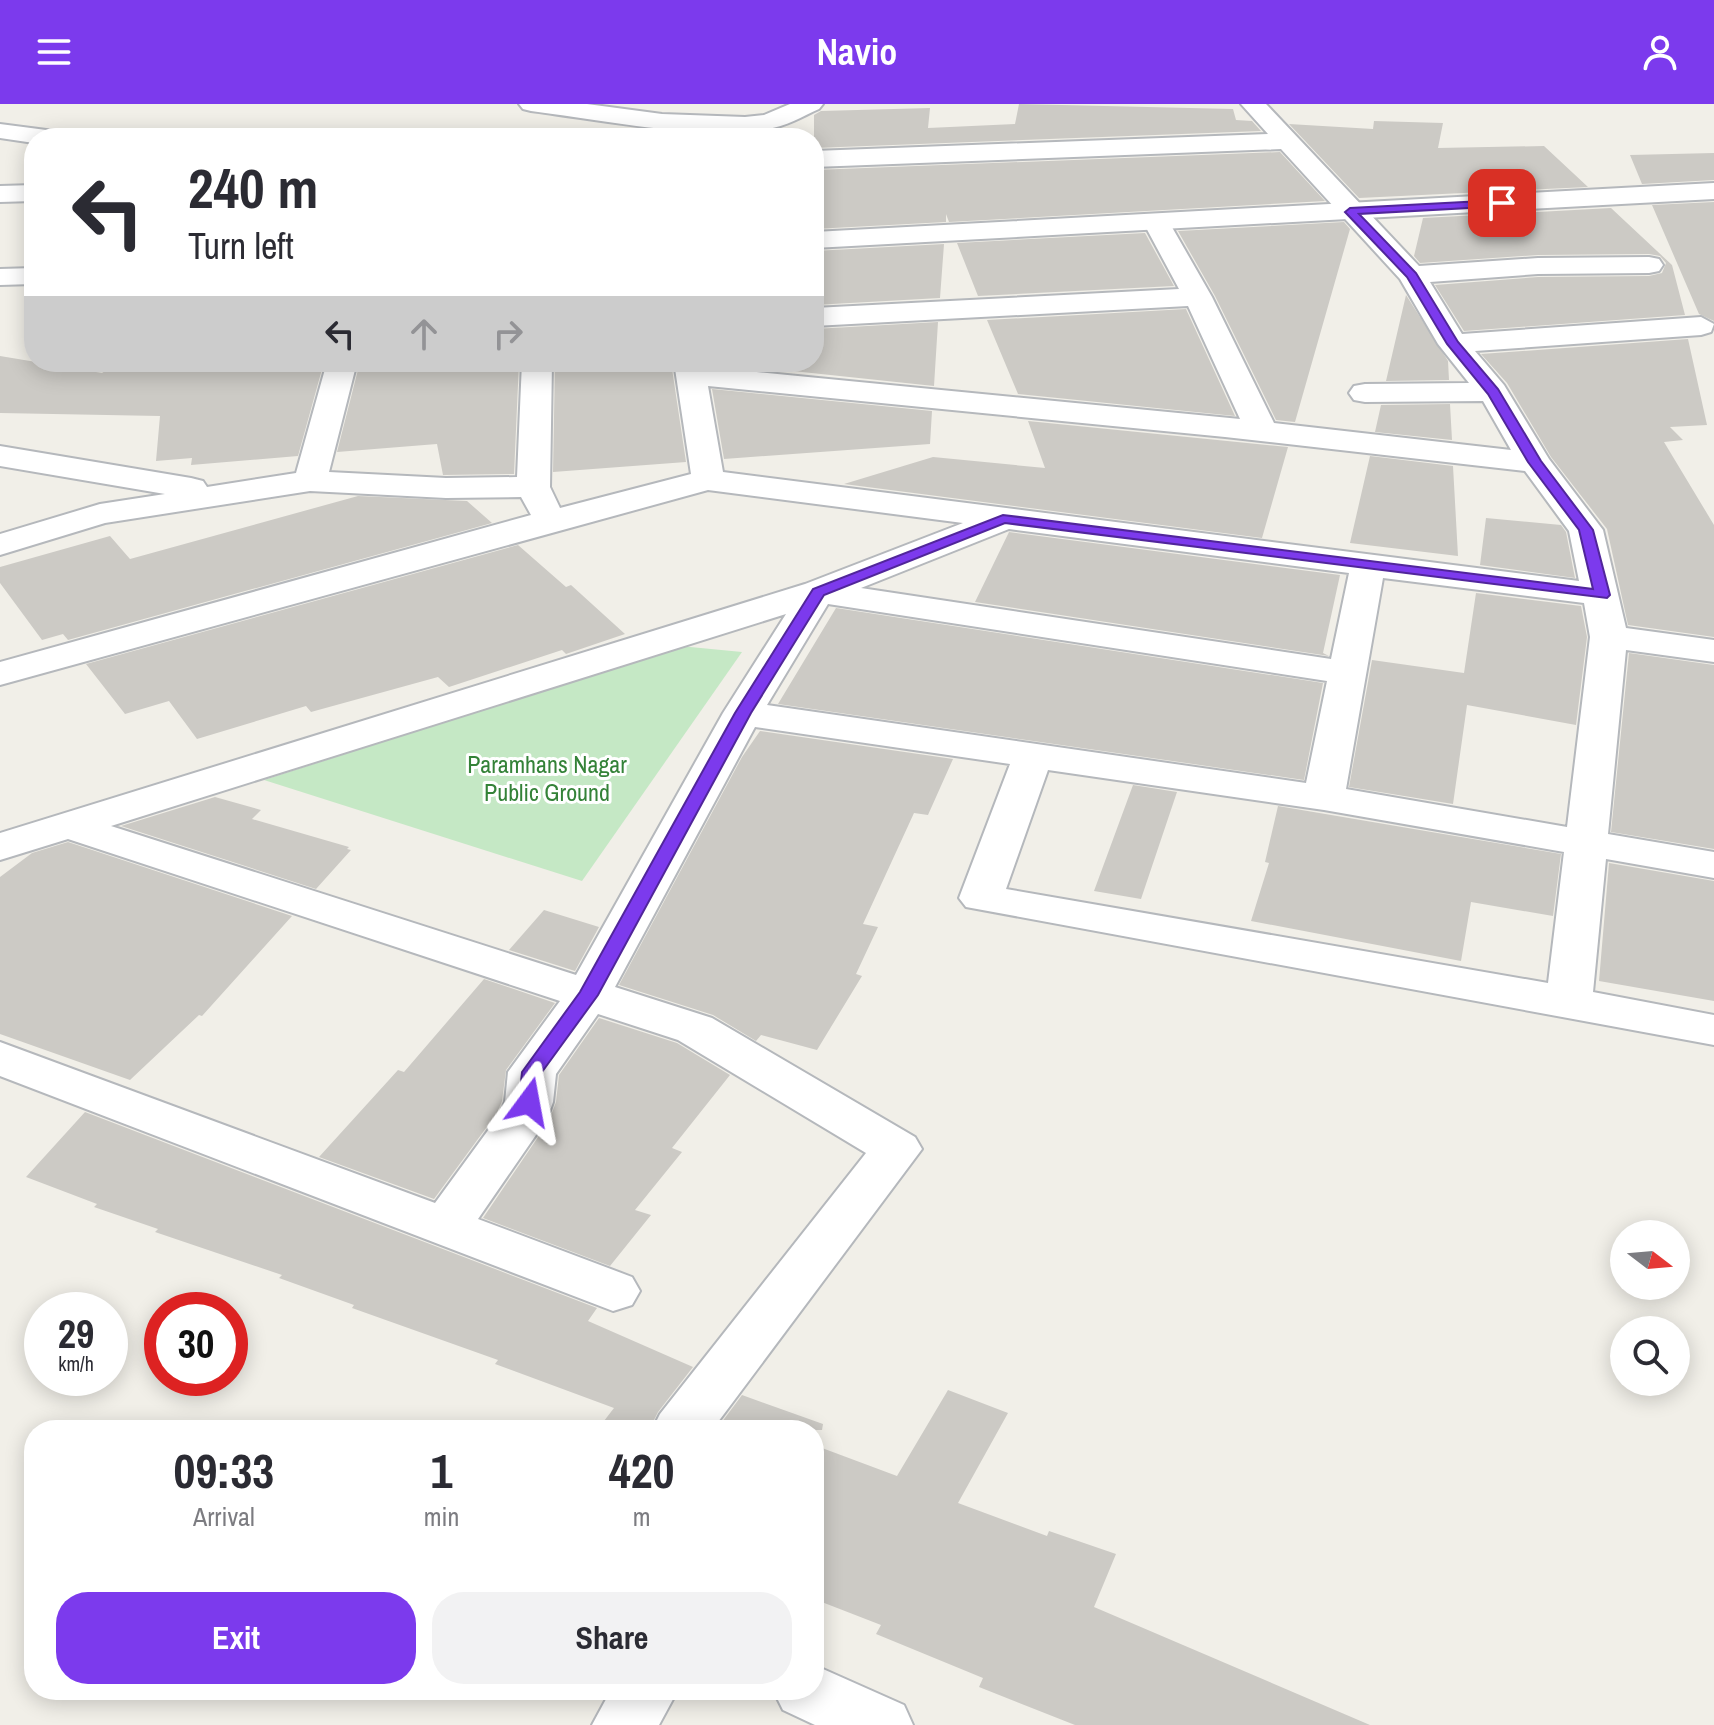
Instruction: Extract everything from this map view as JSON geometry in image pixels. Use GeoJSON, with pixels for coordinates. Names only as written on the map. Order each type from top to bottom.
{"type":"FeatureCollection","features":[{"type":"Feature","properties":{"kind":"street"},"geometry":{"type":"LineString","coordinates":[[531,104],[662,121],[745,124],[768,122],[811,104]]}},
{"type":"Feature","properties":{"kind":"street"},"geometry":{"type":"LineString","coordinates":[[1240,104],[1262,104]]}},
{"type":"Feature","properties":{"kind":"street"},"geometry":{"type":"LineString","coordinates":[[1253,104],[1350,212],[1412,275],[1453,344],[1493,392],[1535,462],[1586,530],[1609,637],[1569,1002]]}},
{"type":"Feature","properties":{"kind":"street"},"geometry":{"type":"LineString","coordinates":[[0,131],[24,134]]}},
{"type":"Feature","properties":{"kind":"street"},"geometry":{"type":"LineString","coordinates":[[824,159],[1285,141]]}},
{"type":"Feature","properties":{"kind":"street"},"geometry":{"type":"LineString","coordinates":[[824,239],[1714,191]]}},
{"type":"Feature","properties":{"kind":"street"},"geometry":{"type":"LineString","coordinates":[[0,194],[24,193]]}},
{"type":"Feature","properties":{"kind":"street"},"geometry":{"type":"LineString","coordinates":[[1156,222],[1198,297],[1262,431]]}},
{"type":"Feature","properties":{"kind":"street"},"geometry":{"type":"LineString","coordinates":[[1412,275],[1538,266],[1649,265]]}},
{"type":"Feature","properties":{"kind":"street"},"geometry":{"type":"LineString","coordinates":[[0,277],[24,276]]}},
{"type":"Feature","properties":{"kind":"street"},"geometry":{"type":"LineString","coordinates":[[824,316],[1198,297]]}},
{"type":"Feature","properties":{"kind":"street"},"geometry":{"type":"LineString","coordinates":[[1453,344],[1701,326]]}},
{"type":"Feature","properties":{"kind":"street"},"geometry":{"type":"LineString","coordinates":[[310,481],[339,372]]}},
{"type":"Feature","properties":{"kind":"street"},"geometry":{"type":"LineString","coordinates":[[537,372],[533,487],[549,521]]}},
{"type":"Feature","properties":{"kind":"street"},"geometry":{"type":"LineString","coordinates":[[692,372],[708,480]]}},
{"type":"Feature","properties":{"kind":"street"},"geometry":{"type":"LineString","coordinates":[[727,372],[1535,462]]}},
{"type":"Feature","properties":{"kind":"street"},"geometry":{"type":"LineString","coordinates":[[1365,393],[1493,392]]}},
{"type":"Feature","properties":{"kind":"street"},"geometry":{"type":"LineString","coordinates":[[0,456],[226,494]]}},
{"type":"Feature","properties":{"kind":"street"},"geometry":{"type":"LineString","coordinates":[[0,674],[549,521],[708,480],[1602,595]]}},
{"type":"Feature","properties":{"kind":"street"},"geometry":{"type":"LineString","coordinates":[[0,545],[100,514],[310,481],[446,488],[533,487]]}},
{"type":"Feature","properties":{"kind":"street"},"geometry":{"type":"LineString","coordinates":[[0,847],[818,592],[1003,519]]}},
{"type":"Feature","properties":{"kind":"street"},"geometry":{"type":"LineString","coordinates":[[1324,798],[1368,565]]}},
{"type":"Feature","properties":{"kind":"street"},"geometry":{"type":"LineString","coordinates":[[818,592],[1349,673]]}},
{"type":"Feature","properties":{"kind":"street"},"geometry":{"type":"LineString","coordinates":[[445,1227],[522,1119],[529,1102],[532,1072],[588,995],[743,713],[818,592]]}},
{"type":"Feature","properties":{"kind":"street"},"geometry":{"type":"LineString","coordinates":[[1609,637],[1714,651]]}},
{"type":"Feature","properties":{"kind":"street"},"geometry":{"type":"LineString","coordinates":[[743,713],[1324,798],[1714,865]]}},
{"type":"Feature","properties":{"kind":"street"},"geometry":{"type":"LineString","coordinates":[[1033,755],[981,898],[1714,1030]]}},
{"type":"Feature","properties":{"kind":"street"},"geometry":{"type":"LineString","coordinates":[[69,826],[695,1029],[897,1149],[688,1420]]}},
{"type":"Feature","properties":{"kind":"street"},"geometry":{"type":"LineString","coordinates":[[0,1058],[613,1291]]}},
{"type":"Feature","properties":{"kind":"street"},"geometry":{"type":"LineString","coordinates":[[824,1699],[881,1725]]}},
{"type":"Feature","properties":{"kind":"street"},"geometry":{"type":"LineString","coordinates":[[624,1725],[640,1700]]}},
{"type":"Feature","properties":{"kind":"green space","name":"Paramhans Nagar Public Ground"},"geometry":{"type":"Polygon","coordinates":[[[680,646],[742,652],[582,881],[264,780],[680,646]]]}},
{"type":"Feature","properties":{"kind":"building"},"geometry":{"type":"Polygon","coordinates":[[[1019,104],[1233,109],[1236,120],[1252,121],[1261,131],[824,148],[824,128],[814,128],[814,115],[821,111],[930,108],[928,128],[1015,124],[1019,104]]]}},
{"type":"Feature","properties":{"kind":"building"},"geometry":{"type":"Polygon","coordinates":[[[1374,121],[1443,123],[1438,148],[1544,146],[1588,187],[1359,198],[1289,124],[1373,129],[1374,121]]]}},
{"type":"Feature","properties":{"kind":"building"},"geometry":{"type":"Polygon","coordinates":[[[1280,152],[1325,201],[949,222],[946,214],[946,222],[824,228],[824,170],[1280,152]]]}},
{"type":"Feature","properties":{"kind":"building"},"geometry":{"type":"Polygon","coordinates":[[[1714,153],[1714,180],[1642,184],[1630,155],[1714,153]]]}},
{"type":"Feature","properties":{"kind":"building"},"geometry":{"type":"Polygon","coordinates":[[[1714,202],[1714,321],[1699,314],[1652,205],[1714,202]]]}},
{"type":"Feature","properties":{"kind":"building"},"geometry":{"type":"Polygon","coordinates":[[[1611,208],[1672,265],[1685,315],[1464,331],[1435,285],[1538,277],[1649,276],[1662,273],[1666,263],[1660,256],[1649,254],[1538,255],[1420,263],[1414,256],[1423,218],[1611,208]]]}},
{"type":"Feature","properties":{"kind":"building"},"geometry":{"type":"Polygon","coordinates":[[[1344,222],[1350,229],[1295,422],[1276,420],[1215,296],[1178,231],[1344,222]]]}},
{"type":"Feature","properties":{"kind":"building"},"geometry":{"type":"Polygon","coordinates":[[[1145,233],[1174,286],[978,296],[957,243],[1145,233]]]}},
{"type":"Feature","properties":{"kind":"building"},"geometry":{"type":"Polygon","coordinates":[[[944,244],[940,298],[824,304],[824,250],[944,244]]]}},
{"type":"Feature","properties":{"kind":"building"},"geometry":{"type":"Polygon","coordinates":[[[1406,295],[1448,361],[1449,380],[1386,381],[1406,295]]]}},
{"type":"Feature","properties":{"kind":"building"},"geometry":{"type":"Polygon","coordinates":[[[1186,309],[1235,416],[1018,394],[987,320],[1186,309]]]}},
{"type":"Feature","properties":{"kind":"building"},"geometry":{"type":"Polygon","coordinates":[[[938,322],[934,386],[802,372],[824,372],[824,328],[938,322]]]}},
{"type":"Feature","properties":{"kind":"building"},"geometry":{"type":"Polygon","coordinates":[[[1688,339],[1707,425],[1670,427],[1683,440],[1664,442],[1714,525],[1714,637],[1628,625],[1607,529],[1551,457],[1507,383],[1481,354],[1688,339]]]}},
{"type":"Feature","properties":{"kind":"building"},"geometry":{"type":"Polygon","coordinates":[[[0,356],[24,360],[24,372],[321,372],[298,456],[191,465],[192,458],[156,461],[160,416],[0,413],[0,356]]]}},
{"type":"Feature","properties":{"kind":"building"},"geometry":{"type":"Polygon","coordinates":[[[357,372],[519,372],[514,474],[443,475],[437,444],[337,452],[357,372]]]}},
{"type":"Feature","properties":{"kind":"building"},"geometry":{"type":"Polygon","coordinates":[[[555,372],[672,372],[686,462],[553,472],[555,372]]]}},
{"type":"Feature","properties":{"kind":"building"},"geometry":{"type":"Polygon","coordinates":[[[712,389],[932,411],[930,444],[724,459],[712,389]]]}},
{"type":"Feature","properties":{"kind":"building"},"geometry":{"type":"Polygon","coordinates":[[[1450,404],[1452,440],[1375,432],[1381,405],[1450,404]]]}},
{"type":"Feature","properties":{"kind":"building"},"geometry":{"type":"Polygon","coordinates":[[[1028,421],[1288,447],[1262,538],[844,484],[933,457],[1045,468],[1028,421]]]}},
{"type":"Feature","properties":{"kind":"building"},"geometry":{"type":"Polygon","coordinates":[[[1370,456],[1453,466],[1458,556],[1350,543],[1370,456]]]}},
{"type":"Feature","properties":{"kind":"building"},"geometry":{"type":"Polygon","coordinates":[[[358,496],[467,501],[492,523],[68,640],[63,634],[42,640],[0,583],[0,567],[110,536],[130,559],[358,496]]]}},
{"type":"Feature","properties":{"kind":"building"},"geometry":{"type":"Polygon","coordinates":[[[1486,518],[1561,525],[1566,532],[1575,578],[1480,565],[1486,518]]]}},
{"type":"Feature","properties":{"kind":"building"},"geometry":{"type":"Polygon","coordinates":[[[1009,532],[1340,575],[1323,653],[1329,656],[975,602],[1009,532]]]}},
{"type":"Feature","properties":{"kind":"building"},"geometry":{"type":"Polygon","coordinates":[[[518,545],[566,587],[571,585],[625,634],[566,654],[562,650],[449,687],[438,677],[311,712],[306,706],[197,739],[169,701],[125,714],[86,664],[518,545]]]}},
{"type":"Feature","properties":{"kind":"building"},"geometry":{"type":"Polygon","coordinates":[[[1476,593],[1581,606],[1587,637],[1576,725],[1467,705],[1453,804],[1349,787],[1372,660],[1464,673],[1476,593]]]}},
{"type":"Feature","properties":{"kind":"building"},"geometry":{"type":"Polygon","coordinates":[[[836,608],[1323,683],[1304,780],[778,704],[836,608]]]}},
{"type":"Feature","properties":{"kind":"building"},"geometry":{"type":"Polygon","coordinates":[[[1629,653],[1714,665],[1714,849],[1611,832],[1629,653]]]}},
{"type":"Feature","properties":{"kind":"building"},"geometry":{"type":"Polygon","coordinates":[[[760,731],[953,759],[928,815],[914,813],[863,924],[878,927],[856,974],[862,976],[817,1050],[761,1035],[756,1041],[713,1015],[619,985],[742,757],[760,731]]]}},
{"type":"Feature","properties":{"kind":"building"},"geometry":{"type":"Polygon","coordinates":[[[1133,785],[1177,792],[1141,899],[1094,891],[1133,785]]]}},
{"type":"Feature","properties":{"kind":"building"},"geometry":{"type":"Polygon","coordinates":[[[215,797],[261,810],[252,819],[351,850],[316,889],[121,826],[215,797]]]}},
{"type":"Feature","properties":{"kind":"building"},"geometry":{"type":"Polygon","coordinates":[[[1278,806],[1561,854],[1553,916],[1471,902],[1461,961],[1251,921],[1269,863],[1265,862],[1278,806]]]}},
{"type":"Feature","properties":{"kind":"building"},"geometry":{"type":"Polygon","coordinates":[[[68,842],[292,916],[202,1016],[199,1015],[130,1080],[0,1034],[0,877],[32,853],[68,842]]]}},
{"type":"Feature","properties":{"kind":"building"},"geometry":{"type":"Polygon","coordinates":[[[1609,863],[1714,881],[1714,1001],[1599,981],[1609,863]]]}},
{"type":"Feature","properties":{"kind":"building"},"geometry":{"type":"Polygon","coordinates":[[[544,910],[599,927],[575,971],[509,950],[544,910]]]}},
{"type":"Feature","properties":{"kind":"building"},"geometry":{"type":"Polygon","coordinates":[[[484,979],[555,1003],[506,1070],[502,1101],[497,1113],[434,1199],[319,1157],[398,1070],[404,1072],[484,979]]]}},
{"type":"Feature","properties":{"kind":"building"},"geometry":{"type":"Polygon","coordinates":[[[599,1018],[677,1043],[730,1075],[672,1148],[682,1152],[635,1210],[651,1215],[610,1266],[483,1218],[549,1121],[556,1102],[559,1075],[599,1018]]]}},
{"type":"Feature","properties":{"kind":"building"},"geometry":{"type":"Polygon","coordinates":[[[85,1112],[597,1308],[588,1321],[693,1367],[654,1420],[605,1420],[614,1408],[495,1364],[498,1360],[352,1308],[354,1305],[279,1278],[282,1275],[155,1232],[158,1229],[94,1207],[97,1204],[26,1177],[85,1112]]]}},
{"type":"Feature","properties":{"kind":"building"},"geometry":{"type":"Polygon","coordinates":[[[948,1390],[1008,1413],[958,1503],[1047,1536],[1049,1531],[1116,1554],[1094,1607],[1370,1725],[1075,1725],[979,1687],[983,1678],[876,1634],[881,1625],[824,1603],[824,1449],[897,1476],[948,1390]]]}},
{"type":"Feature","properties":{"kind":"building"},"geometry":{"type":"Polygon","coordinates":[[[742,1395],[812,1420],[723,1420],[742,1395]]]}},
{"type":"Feature","properties":{"kind":"route"},"geometry":{"type":"LineString","coordinates":[[529,1102],[532,1072],[588,995],[743,713],[818,592],[1003,519],[1602,595],[1586,530],[1535,462],[1493,392],[1453,344],[1412,275],[1350,212],[1502,203]]}}]}
